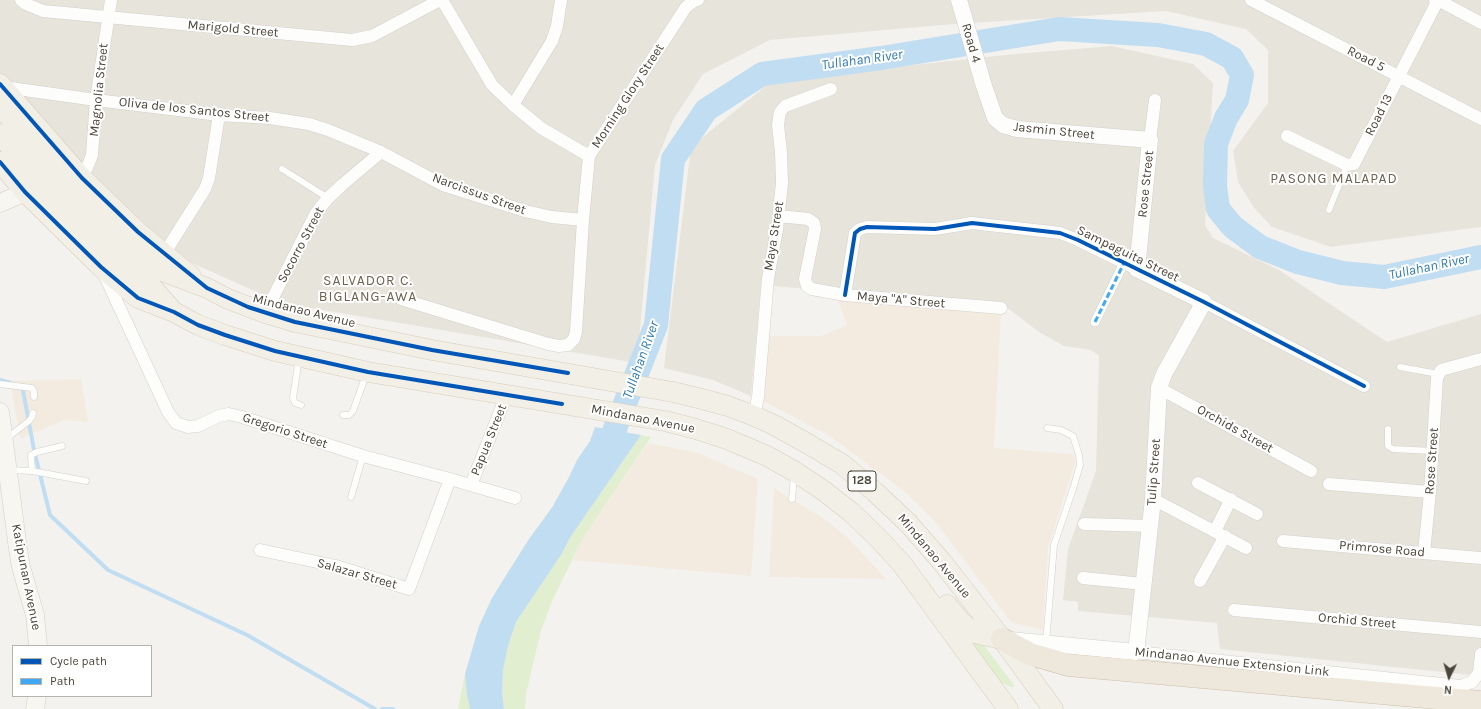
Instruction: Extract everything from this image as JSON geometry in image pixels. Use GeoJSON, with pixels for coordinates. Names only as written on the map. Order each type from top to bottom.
{"type":"FeatureCollection","features":[{"type":"Feature","properties":{"kind":"highway"},"geometry":{"type":"LineString","coordinates":[[1002,639],[1030,654],[1068,665],[1481,702]]}},
{"type":"Feature","properties":{"kind":"main road","name":"Mindanao Avenue"},"geometry":{"type":"LineString","coordinates":[[1,92],[82,178],[164,254],[206,288]]}},
{"type":"Feature","properties":{"kind":"main road","name":"Mindanao Avenue"},"geometry":{"type":"LineString","coordinates":[[1,92],[52,170],[92,213],[129,246],[162,271],[206,288],[228,299],[265,313],[295,322],[432,350],[673,392],[728,406],[774,425],[842,464],[874,491],[908,523],[927,544],[1002,639],[1053,709]]}},
{"type":"Feature","properties":{"kind":"main road","name":"Mindanao Avenue"},"geometry":{"type":"LineString","coordinates":[[0,134],[40,184],[82,228],[117,259],[151,286],[174,312]]}},
{"type":"Feature","properties":{"kind":"main road","name":"Mindanao Avenue"},"geometry":{"type":"LineString","coordinates":[[0,162],[25,192],[101,267],[138,298],[174,312],[225,335],[299,357],[368,372],[665,421],[727,439],[755,451],[794,471],[824,491],[852,513],[902,564],[1008,709]]}},
{"type":"Feature","properties":{"kind":"main road"},"geometry":{"type":"LineString","coordinates":[[0,203],[25,192]]}},
{"type":"Feature","properties":{"kind":"main road"},"geometry":{"type":"LineString","coordinates":[[425,381],[432,350]]}},
{"type":"Feature","properties":{"kind":"main road","name":"Katipunan Avenue"},"geometry":{"type":"LineString","coordinates":[[0,412],[19,555],[35,615],[38,645]]}},
{"type":"Feature","properties":{"kind":"main road"},"geometry":{"type":"LineString","coordinates":[[902,564],[917,571],[928,581],[968,629],[982,636],[1002,639]]}},
{"type":"Feature","properties":{"kind":"main road"},"geometry":{"type":"LineString","coordinates":[[36,709],[37,697]]}},
{"type":"Feature","properties":{"kind":"street","name":"Marigold Street"},"geometry":{"type":"LineString","coordinates":[[21,0],[34,9],[43,11],[352,40],[372,36],[441,0]]}},
{"type":"Feature","properties":{"kind":"street","name":"Magnolia Street"},"geometry":{"type":"LineString","coordinates":[[82,178],[92,155],[96,100],[110,0]]}},
{"type":"Feature","properties":{"kind":"street"},"geometry":{"type":"LineString","coordinates":[[441,0],[492,85],[541,128],[589,156]]}},
{"type":"Feature","properties":{"kind":"street"},"geometry":{"type":"LineString","coordinates":[[513,105],[552,41],[557,26],[561,0]]}},
{"type":"Feature","properties":{"kind":"street","name":"Morning Glory Street"},"geometry":{"type":"LineString","coordinates":[[401,299],[535,341],[559,346],[568,346],[574,339],[576,332],[583,220],[589,156],[686,7],[695,0]]}},
{"type":"Feature","properties":{"kind":"street","name":"Road 5"},"geometry":{"type":"LineString","coordinates":[[1251,0],[1481,119]]}},
{"type":"Feature","properties":{"kind":"street"},"geometry":{"type":"LineString","coordinates":[[1438,0],[1481,23]]}},
{"type":"Feature","properties":{"kind":"street","name":"Road 13"},"geometry":{"type":"LineString","coordinates":[[1347,165],[1354,164],[1438,0]]}},
{"type":"Feature","properties":{"kind":"street","name":"Road 4"},"geometry":{"type":"LineString","coordinates":[[959,2],[984,86]]}},
{"type":"Feature","properties":{"kind":"street","name":"Jasmin Street"},"geometry":{"type":"LineString","coordinates":[[984,86],[995,118],[1003,126],[1016,129],[1150,140]]}},
{"type":"Feature","properties":{"kind":"street","name":"Maya Street"},"geometry":{"type":"LineString","coordinates":[[754,416],[758,397],[768,278],[779,216],[782,170],[778,125],[780,112],[785,106],[832,89]]}},
{"type":"Feature","properties":{"kind":"street","name":"Oliva de los Santos Street"},"geometry":{"type":"LineString","coordinates":[[1,92],[96,100],[219,115],[270,118],[309,124],[328,130],[381,152]]}},
{"type":"Feature","properties":{"kind":"street","name":"Rose Street"},"geometry":{"type":"LineString","coordinates":[[1131,266],[1155,100]]}},
{"type":"Feature","properties":{"kind":"street"},"geometry":{"type":"LineString","coordinates":[[164,254],[205,189],[209,178],[219,115]]}},
{"type":"Feature","properties":{"kind":"street"},"geometry":{"type":"LineString","coordinates":[[1286,136],[1347,165]]}},
{"type":"Feature","properties":{"kind":"street","name":"Socorro Street"},"geometry":{"type":"LineString","coordinates":[[265,313],[316,213],[328,198],[381,152]]}},
{"type":"Feature","properties":{"kind":"street","name":"Narcissus Street"},"geometry":{"type":"LineString","coordinates":[[381,152],[443,185],[538,215],[583,220]]}},
{"type":"Feature","properties":{"kind":"street","name":"Maya \"A\" Street"},"geometry":{"type":"LineString","coordinates":[[779,216],[808,218],[814,223],[815,229],[805,279],[807,286],[812,289],[845,295],[1001,308]]}},
{"type":"Feature","properties":{"kind":"street","name":"Sampaguita Street"},"geometry":{"type":"LineString","coordinates":[[845,295],[855,233],[860,228],[935,229],[972,224],[1060,233],[1078,240],[1204,302],[1364,386]]}},
{"type":"Feature","properties":{"kind":"street"},"geometry":{"type":"LineString","coordinates":[[1095,322],[1131,266]]}},
{"type":"Feature","properties":{"kind":"street","name":"Gregorio Street"},"geometry":{"type":"LineString","coordinates":[[101,267],[168,412],[176,423],[188,427],[198,426],[219,416],[229,414],[242,416],[362,456],[515,498]]}},
{"type":"Feature","properties":{"kind":"street","name":"Tulip Street"},"geometry":{"type":"LineString","coordinates":[[1136,652],[1153,499],[1159,388],[1164,374],[1204,302]]}},
{"type":"Feature","properties":{"kind":"street"},"geometry":{"type":"LineString","coordinates":[[1440,372],[1481,359]]}},
{"type":"Feature","properties":{"kind":"street","name":"Rose Street"},"geometry":{"type":"LineString","coordinates":[[1424,553],[1430,492],[1437,378],[1440,372]]}},
{"type":"Feature","properties":{"kind":"street","name":"Orchids Street"},"geometry":{"type":"LineString","coordinates":[[1159,388],[1311,471]]}},
{"type":"Feature","properties":{"kind":"street","name":"Papua Street"},"geometry":{"type":"LineString","coordinates":[[471,485],[507,394]]}},
{"type":"Feature","properties":{"kind":"street","name":"Salazar Street"},"geometry":{"type":"LineString","coordinates":[[260,550],[336,566],[409,589],[450,479]]}},
{"type":"Feature","properties":{"kind":"street"},"geometry":{"type":"LineString","coordinates":[[1198,482],[1257,514]]}},
{"type":"Feature","properties":{"kind":"street"},"geometry":{"type":"LineString","coordinates":[[1329,484],[1430,492]]}},
{"type":"Feature","properties":{"kind":"street"},"geometry":{"type":"LineString","coordinates":[[1153,499],[1246,548]]}},
{"type":"Feature","properties":{"kind":"street"},"geometry":{"type":"LineString","coordinates":[[1200,581],[1220,534],[1231,499]]}},
{"type":"Feature","properties":{"kind":"street"},"geometry":{"type":"LineString","coordinates":[[1084,524],[1150,526]]}},
{"type":"Feature","properties":{"kind":"street","name":"Primrose Road"},"geometry":{"type":"LineString","coordinates":[[1283,541],[1481,558]]}},
{"type":"Feature","properties":{"kind":"street"},"geometry":{"type":"LineString","coordinates":[[1083,578],[1143,584]]}},
{"type":"Feature","properties":{"kind":"street","name":"Orchid Street"},"geometry":{"type":"LineString","coordinates":[[1234,610],[1481,632]]}},
{"type":"Feature","properties":{"kind":"street","name":"Mindanao Avenue Extension Link"},"geometry":{"type":"LineString","coordinates":[[1002,639],[1461,686],[1472,682],[1479,673],[1481,654]]}},
{"type":"Feature","properties":{"kind":"lane"},"geometry":{"type":"LineString","coordinates":[[1329,210],[1347,165]]}},
{"type":"Feature","properties":{"kind":"lane"},"geometry":{"type":"LineString","coordinates":[[282,169],[328,198]]}},
{"type":"Feature","properties":{"kind":"lane"},"geometry":{"type":"LineString","coordinates":[[299,357],[294,403],[300,405]]}},
{"type":"Feature","properties":{"kind":"lane"},"geometry":{"type":"LineString","coordinates":[[1400,367],[1440,372]]}},
{"type":"Feature","properties":{"kind":"lane"},"geometry":{"type":"LineString","coordinates":[[343,415],[349,414],[353,411],[368,372]]}},
{"type":"Feature","properties":{"kind":"lane"},"geometry":{"type":"LineString","coordinates":[[0,384],[32,388],[34,398]]}},
{"type":"Feature","properties":{"kind":"lane"},"geometry":{"type":"LineString","coordinates":[[4,440],[29,421],[33,413]]}},
{"type":"Feature","properties":{"kind":"lane"},"geometry":{"type":"LineString","coordinates":[[1046,644],[1054,545],[1074,489],[1080,465],[1073,436],[1061,430],[1047,428]]}},
{"type":"Feature","properties":{"kind":"lane"},"geometry":{"type":"LineString","coordinates":[[1388,429],[1388,446],[1393,448],[1432,451]]}},
{"type":"Feature","properties":{"kind":"lane"},"geometry":{"type":"LineString","coordinates":[[32,471],[31,456],[37,452],[62,446]]}},
{"type":"Feature","properties":{"kind":"lane"},"geometry":{"type":"LineString","coordinates":[[351,497],[362,456]]}},
{"type":"Feature","properties":{"kind":"lane"},"geometry":{"type":"LineString","coordinates":[[8,470],[32,471],[86,481]]}},
{"type":"Feature","properties":{"kind":"lane"},"geometry":{"type":"LineString","coordinates":[[792,499],[794,471]]}},
{"type":"Feature","properties":{"kind":"shaded area"},"geometry":{"type":"Polygon","coordinates":[[[0,0],[1481,0],[1481,227],[1331,247],[1272,227],[1254,208],[1238,182],[1233,151],[1268,103],[1268,50],[1246,29],[1166,11],[954,24],[770,40],[703,74],[673,120],[655,165],[637,363],[281,303],[161,249],[0,85],[0,0]]]}},
{"type":"Feature","properties":{"kind":"shaded area"},"geometry":{"type":"Polygon","coordinates":[[[1112,46],[1193,64],[1213,83],[1205,225],[1213,238],[1279,270],[1387,342],[1481,314],[1481,676],[1220,649],[1217,623],[1078,611],[1078,602],[1063,600],[1068,549],[1096,471],[1099,356],[1091,350],[1064,346],[1039,332],[1005,306],[761,285],[751,396],[713,380],[664,368],[691,147],[773,80],[1015,54],[1112,46]]]}},
{"type":"Feature","properties":{"kind":"shaded area"},"geometry":{"type":"Polygon","coordinates":[[[837,298],[1001,311],[994,448],[1072,454],[1076,460],[1048,547],[1043,630],[1011,622],[934,520],[904,491],[828,435],[761,400],[767,336],[821,336],[847,325],[837,298]]]}},
{"type":"Feature","properties":{"kind":"shaded area"},"geometry":{"type":"Polygon","coordinates":[[[81,379],[88,422],[64,420],[20,439],[10,381],[81,379]]]}},
{"type":"Feature","properties":{"kind":"shaded area"},"geometry":{"type":"Polygon","coordinates":[[[648,443],[698,453],[758,479],[751,576],[573,560],[583,538],[648,443]]]}},
{"type":"Feature","properties":{"kind":"shaded area"},"geometry":{"type":"Polygon","coordinates":[[[774,488],[826,520],[849,539],[886,579],[769,577],[774,488]]]}},
{"type":"Feature","properties":{"kind":"green space"},"geometry":{"type":"Polygon","coordinates":[[[641,435],[651,437],[583,538],[553,599],[541,630],[526,694],[525,709],[504,709],[502,692],[503,670],[508,646],[516,622],[561,555],[571,536],[641,435]]]}},
{"type":"Feature","properties":{"kind":"green space"},"geometry":{"type":"Polygon","coordinates":[[[961,633],[983,644],[1014,685],[1013,687],[996,680],[961,633]]]}},
{"type":"Feature","properties":{"kind":"green space"},"geometry":{"type":"Polygon","coordinates":[[[465,674],[470,709],[458,709],[465,674]]]}},
{"type":"Feature","properties":{"kind":"water"},"geometry":{"type":"Polygon","coordinates":[[[595,427],[641,435],[571,536],[561,555],[516,622],[508,646],[503,670],[502,692],[504,709],[470,709],[465,674],[479,626],[492,598],[529,539],[553,506],[577,460],[590,441],[595,427]]]}},
{"type":"Feature","properties":{"kind":"waterway","name":"Tullahan River"},"geometry":{"type":"LineString","coordinates":[[599,460],[611,439],[656,325],[673,159],[706,110],[762,74],[881,58],[1059,29],[1158,35],[1206,44],[1232,58],[1242,75],[1237,100],[1226,118],[1216,144],[1215,186],[1218,209],[1233,227],[1260,247],[1298,262],[1342,273],[1384,277],[1481,257]]}},
{"type":"Feature","properties":{"kind":"waterway"},"geometry":{"type":"LineString","coordinates":[[0,380],[11,383]]}},
{"type":"Feature","properties":{"kind":"waterway"},"geometry":{"type":"LineString","coordinates":[[22,385],[34,450],[50,515],[108,570],[247,635],[375,709]]}},
{"type":"Feature","properties":{"kind":"waterway"},"geometry":{"type":"LineString","coordinates":[[382,709],[393,709]]}},
{"type":"Feature","properties":{"kind":"marked path"},"geometry":{"type":"LineString","coordinates":[[1095,322],[1124,263]]}},
{"type":"Feature","properties":{"kind":"cycle path"},"geometry":{"type":"LineString","coordinates":[[0,84],[82,178],[138,232],[207,288],[248,307],[295,322],[432,350],[568,373]]}},
{"type":"Feature","properties":{"kind":"cycle path"},"geometry":{"type":"LineString","coordinates":[[0,162],[25,192],[101,267],[138,298],[174,312],[198,325],[275,351],[368,372],[562,404]]}},
{"type":"Feature","properties":{"kind":"cycle path"},"geometry":{"type":"LineString","coordinates":[[845,295],[855,233],[860,229],[867,227],[935,229],[972,223],[1060,233],[1078,240],[1204,302],[1364,386]]}},
{"type":"Feature","properties":{"kind":"district","name":"PASONG MALAPAD"},"geometry":{"type":"Point","coordinates":[1334,179]}},
{"type":"Feature","properties":{"kind":"district","name":"SALVADOR C. BIGLANG-AWA"},"geometry":{"type":"Point","coordinates":[368,290]}}]}
